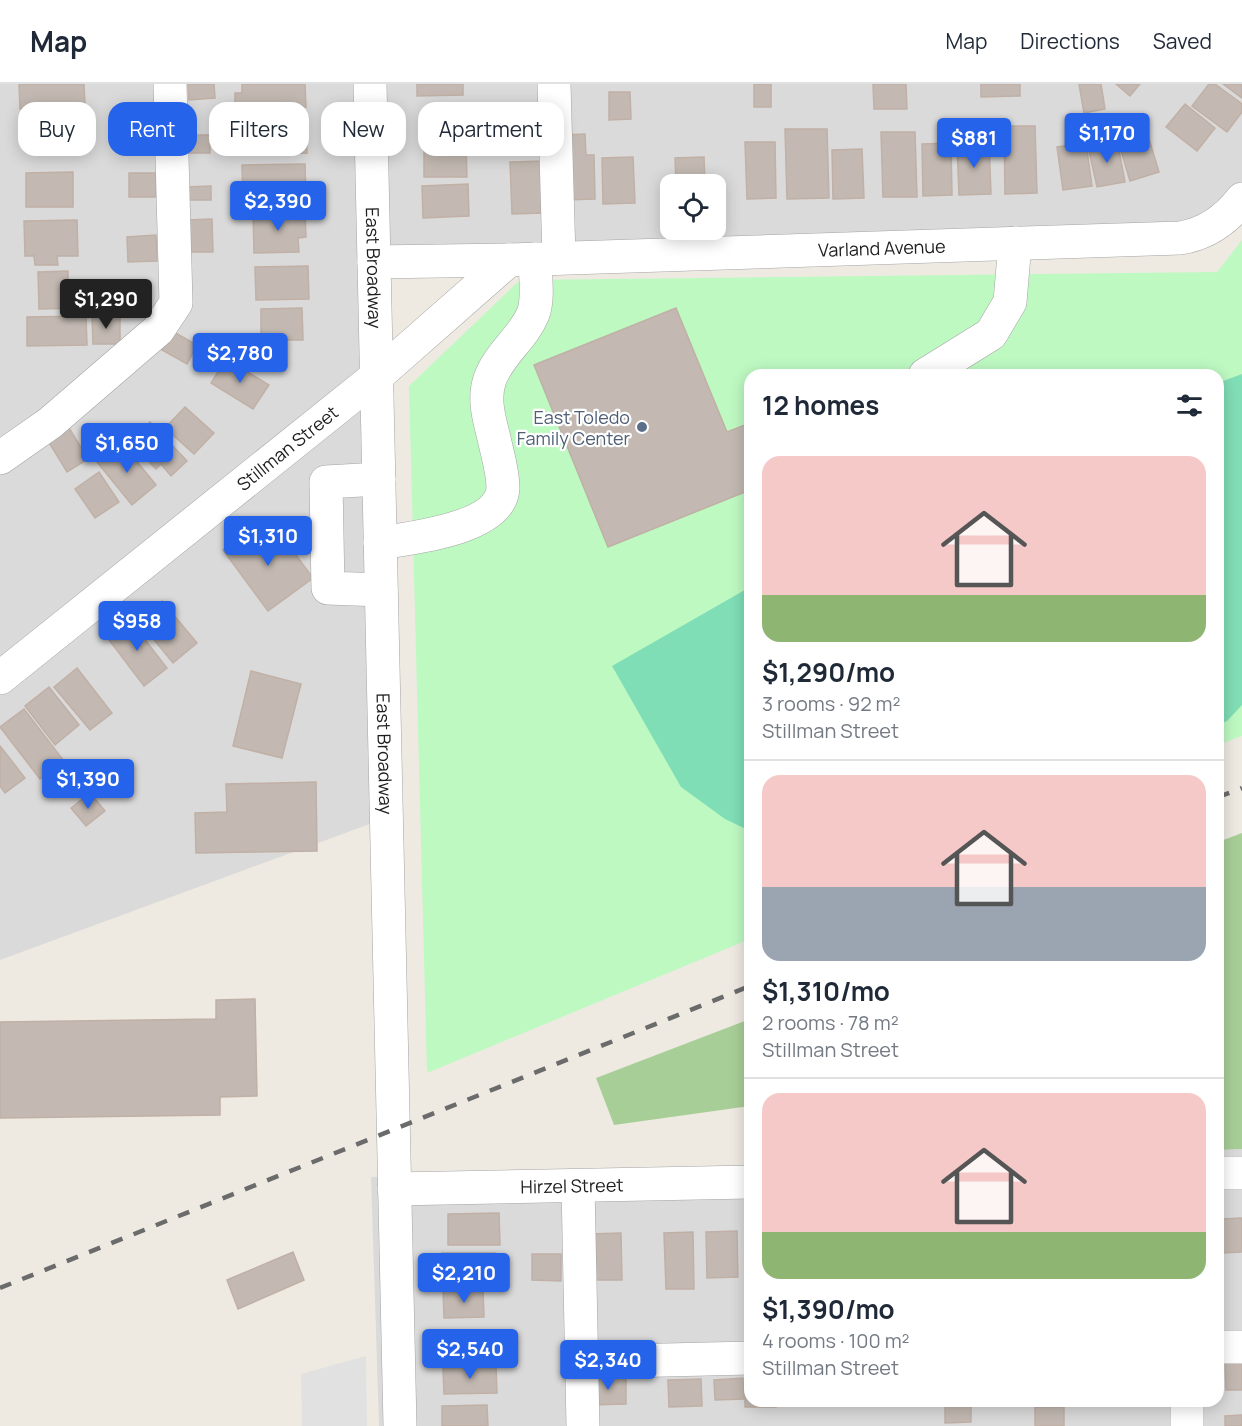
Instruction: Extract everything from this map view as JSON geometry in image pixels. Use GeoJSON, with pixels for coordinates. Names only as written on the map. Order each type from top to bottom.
{"type":"FeatureCollection","features":[{"type":"Feature","properties":{"kind":"street"},"geometry":{"type":"LineString","coordinates":[[0,458],[50,423],[158,330],[176,303],[171,84]]}},
{"type":"Feature","properties":{"kind":"street","name":"East Broadway"},"geometry":{"type":"LineString","coordinates":[[370,84],[400,1426]]}},
{"type":"Feature","properties":{"kind":"street"},"geometry":{"type":"LineString","coordinates":[[380,543],[439,534],[472,522],[492,510],[503,489],[487,411],[489,381],[495,367],[524,331],[534,311],[534,259],[554,84]]}},
{"type":"Feature","properties":{"kind":"street","name":"Varland Avenue"},"geometry":{"type":"LineString","coordinates":[[374,262],[534,259],[1194,236],[1212,227],[1234,210],[1242,199]]}},
{"type":"Feature","properties":{"kind":"street"},"geometry":{"type":"LineString","coordinates":[[934,369],[991,334],[1010,302],[1015,243]]}},
{"type":"Feature","properties":{"kind":"street"},"geometry":{"type":"LineString","coordinates":[[376,376],[534,259]]}},
{"type":"Feature","properties":{"kind":"street","name":"Stillman Street"},"geometry":{"type":"LineString","coordinates":[[0,678],[376,376]]}},
{"type":"Feature","properties":{"kind":"street"},"geometry":{"type":"LineString","coordinates":[[287,448],[326,482],[379,479]]}},
{"type":"Feature","properties":{"kind":"street"},"geometry":{"type":"LineString","coordinates":[[326,482],[328,588],[381,590]]}},
{"type":"Feature","properties":{"kind":"street"},"geometry":{"type":"LineString","coordinates":[[1224,1173],[1242,1173]]}},
{"type":"Feature","properties":{"kind":"street","name":"Hirzel Street"},"geometry":{"type":"LineString","coordinates":[[394,1189],[744,1182]]}},
{"type":"Feature","properties":{"kind":"street"},"geometry":{"type":"LineString","coordinates":[[578,1186],[583,1426]]}},
{"type":"Feature","properties":{"kind":"street"},"geometry":{"type":"LineString","coordinates":[[1224,1347],[1242,1347]]}},
{"type":"Feature","properties":{"kind":"street"},"geometry":{"type":"LineString","coordinates":[[581,1362],[744,1358]]}},
{"type":"Feature","properties":{"kind":"street"},"geometry":{"type":"LineString","coordinates":[[1187,1407],[1187,1426]]}},
{"type":"Feature","properties":{"kind":"shaded area"},"geometry":{"type":"Polygon","coordinates":[[[0,84],[1242,84],[1242,199],[1180,238],[374,262],[386,818],[0,960],[0,84]]]}},
{"type":"Feature","properties":{"kind":"shaded area"},"geometry":{"type":"Polygon","coordinates":[[[1242,1149],[1242,1426],[379,1426],[371,1177],[744,1165],[744,1407],[1224,1407],[1224,1150],[1242,1149]]]}},
{"type":"Feature","properties":{"kind":"shaded area"},"geometry":{"type":"Polygon","coordinates":[[[366,1356],[367,1426],[302,1426],[301,1374],[366,1356]]]}},
{"type":"Feature","properties":{"kind":"green space"},"geometry":{"type":"Polygon","coordinates":[[[1242,240],[1242,736],[1224,743],[1224,369],[744,369],[744,941],[427,1073],[409,386],[520,280],[1217,272],[1242,240]]]}},
{"type":"Feature","properties":{"kind":"green space"},"geometry":{"type":"Polygon","coordinates":[[[1242,374],[1242,705],[1224,722],[1224,381],[1242,374]]]}},
{"type":"Feature","properties":{"kind":"green space"},"geometry":{"type":"Polygon","coordinates":[[[744,590],[744,828],[725,819],[681,787],[612,666],[744,590]]]}},
{"type":"Feature","properties":{"kind":"green space"},"geometry":{"type":"Polygon","coordinates":[[[1242,833],[1242,1149],[1224,1150],[1224,840],[1242,833]]]}},
{"type":"Feature","properties":{"kind":"green space"},"geometry":{"type":"Polygon","coordinates":[[[744,1021],[744,1107],[614,1125],[596,1078],[744,1021]]]}},
{"type":"Feature","properties":{"kind":"building"},"geometry":{"type":"Polygon","coordinates":[[[19,84],[84,84],[85,102],[20,102],[19,84]]]}},
{"type":"Feature","properties":{"kind":"building"},"geometry":{"type":"Polygon","coordinates":[[[188,84],[214,84],[215,98],[189,100],[188,84]]]}},
{"type":"Feature","properties":{"kind":"building"},"geometry":{"type":"Polygon","coordinates":[[[242,84],[305,84],[306,102],[235,102],[235,93],[242,93],[242,84]]]}},
{"type":"Feature","properties":{"kind":"building"},"geometry":{"type":"Polygon","coordinates":[[[417,84],[463,84],[463,95],[417,96],[417,84]]]}},
{"type":"Feature","properties":{"kind":"building"},"geometry":{"type":"Polygon","coordinates":[[[754,84],[771,84],[771,107],[754,107],[754,84]]]}},
{"type":"Feature","properties":{"kind":"building"},"geometry":{"type":"Polygon","coordinates":[[[873,84],[906,84],[907,109],[874,109],[873,84]]]}},
{"type":"Feature","properties":{"kind":"building"},"geometry":{"type":"Polygon","coordinates":[[[981,84],[1020,84],[1020,96],[981,97],[981,84]]]}},
{"type":"Feature","properties":{"kind":"building"},"geometry":{"type":"Polygon","coordinates":[[[1079,84],[1101,84],[1105,109],[1084,113],[1079,84]]]}},
{"type":"Feature","properties":{"kind":"building"},"geometry":{"type":"Polygon","coordinates":[[[1116,84],[1140,84],[1130,96],[1116,84]]]}},
{"type":"Feature","properties":{"kind":"building"},"geometry":{"type":"Polygon","coordinates":[[[1209,84],[1215,84],[1242,104],[1242,112],[1227,132],[1192,106],[1209,84]]]}},
{"type":"Feature","properties":{"kind":"building"},"geometry":{"type":"Polygon","coordinates":[[[1223,84],[1242,84],[1242,98],[1223,84]]]}},
{"type":"Feature","properties":{"kind":"building"},"geometry":{"type":"Polygon","coordinates":[[[609,92],[630,92],[631,119],[609,120],[609,92]]]}},
{"type":"Feature","properties":{"kind":"building"},"geometry":{"type":"Polygon","coordinates":[[[1185,104],[1215,128],[1197,151],[1166,127],[1185,104]]]}},
{"type":"Feature","properties":{"kind":"building"},"geometry":{"type":"Polygon","coordinates":[[[1004,126],[1035,126],[1037,193],[1005,194],[1004,126]]]}},
{"type":"Feature","properties":{"kind":"building"},"geometry":{"type":"Polygon","coordinates":[[[785,129],[827,129],[829,198],[787,199],[785,129]]]}},
{"type":"Feature","properties":{"kind":"building"},"geometry":{"type":"Polygon","coordinates":[[[1146,129],[1159,172],[1130,181],[1117,137],[1146,129]]]}},
{"type":"Feature","properties":{"kind":"building"},"geometry":{"type":"Polygon","coordinates":[[[881,132],[915,132],[917,197],[883,197],[881,132]]]}},
{"type":"Feature","properties":{"kind":"building"},"geometry":{"type":"Polygon","coordinates":[[[585,134],[586,155],[594,155],[595,199],[565,200],[564,135],[585,134]]]}},
{"type":"Feature","properties":{"kind":"building"},"geometry":{"type":"Polygon","coordinates":[[[197,135],[209,135],[209,153],[197,153],[197,135]]]}},
{"type":"Feature","properties":{"kind":"building"},"geometry":{"type":"Polygon","coordinates":[[[1117,140],[1125,182],[1097,187],[1088,146],[1117,140]]]}},
{"type":"Feature","properties":{"kind":"building"},"geometry":{"type":"Polygon","coordinates":[[[745,142],[775,142],[776,198],[747,199],[745,142]]]}},
{"type":"Feature","properties":{"kind":"building"},"geometry":{"type":"Polygon","coordinates":[[[951,143],[952,195],[923,196],[922,144],[951,143]]]}},
{"type":"Feature","properties":{"kind":"building"},"geometry":{"type":"Polygon","coordinates":[[[1086,143],[1092,186],[1063,190],[1057,147],[1086,143]]]}},
{"type":"Feature","properties":{"kind":"building"},"geometry":{"type":"Polygon","coordinates":[[[989,144],[991,194],[959,195],[957,145],[989,144]]]}},
{"type":"Feature","properties":{"kind":"building"},"geometry":{"type":"Polygon","coordinates":[[[862,149],[864,198],[833,199],[832,150],[862,149]]]}},
{"type":"Feature","properties":{"kind":"building"},"geometry":{"type":"Polygon","coordinates":[[[424,156],[466,156],[467,177],[424,177],[424,156]]]}},
{"type":"Feature","properties":{"kind":"building"},"geometry":{"type":"Polygon","coordinates":[[[633,157],[635,203],[603,204],[602,158],[633,157]]]}},
{"type":"Feature","properties":{"kind":"building"},"geometry":{"type":"Polygon","coordinates":[[[704,157],[705,174],[676,174],[675,158],[704,157]]]}},
{"type":"Feature","properties":{"kind":"building"},"geometry":{"type":"Polygon","coordinates":[[[543,161],[544,213],[512,214],[510,162],[543,161]]]}},
{"type":"Feature","properties":{"kind":"building"},"geometry":{"type":"Polygon","coordinates":[[[305,164],[306,197],[243,199],[242,165],[305,164]]]}},
{"type":"Feature","properties":{"kind":"building"},"geometry":{"type":"Polygon","coordinates":[[[73,172],[73,207],[26,207],[26,173],[73,172]]]}},
{"type":"Feature","properties":{"kind":"building"},"geometry":{"type":"Polygon","coordinates":[[[129,173],[156,173],[156,197],[129,197],[129,173]]]}},
{"type":"Feature","properties":{"kind":"building"},"geometry":{"type":"Polygon","coordinates":[[[468,184],[469,216],[423,218],[422,186],[468,184]]]}},
{"type":"Feature","properties":{"kind":"building"},"geometry":{"type":"Polygon","coordinates":[[[211,186],[211,200],[186,200],[185,187],[211,186]]]}},
{"type":"Feature","properties":{"kind":"building"},"geometry":{"type":"Polygon","coordinates":[[[305,212],[306,237],[298,238],[299,252],[254,253],[253,214],[305,212]]]}},
{"type":"Feature","properties":{"kind":"building"},"geometry":{"type":"Polygon","coordinates":[[[212,219],[213,252],[187,252],[186,220],[212,219]]]}},
{"type":"Feature","properties":{"kind":"building"},"geometry":{"type":"Polygon","coordinates":[[[77,220],[78,256],[57,256],[58,265],[35,265],[34,256],[25,256],[24,221],[77,220]]]}},
{"type":"Feature","properties":{"kind":"building"},"geometry":{"type":"Polygon","coordinates":[[[156,235],[157,261],[128,262],[127,237],[156,235]]]}},
{"type":"Feature","properties":{"kind":"building"},"geometry":{"type":"Polygon","coordinates":[[[308,266],[309,299],[256,300],[255,267],[308,266]]]}},
{"type":"Feature","properties":{"kind":"building"},"geometry":{"type":"Polygon","coordinates":[[[68,271],[68,281],[82,281],[83,308],[39,309],[38,272],[68,271]]]}},
{"type":"Feature","properties":{"kind":"building"},"geometry":{"type":"Polygon","coordinates":[[[302,308],[303,340],[261,340],[261,309],[302,308]]]}},
{"type":"Feature","properties":{"kind":"building","name":"East Toledo Family Center"},"geometry":{"type":"Polygon","coordinates":[[[676,308],[727,432],[744,425],[744,492],[608,547],[534,365],[676,308]]]}},
{"type":"Feature","properties":{"kind":"building"},"geometry":{"type":"Polygon","coordinates":[[[120,315],[120,344],[93,344],[92,316],[120,315]]]}},
{"type":"Feature","properties":{"kind":"building"},"geometry":{"type":"Polygon","coordinates":[[[86,316],[87,345],[27,346],[27,317],[86,316]]]}},
{"type":"Feature","properties":{"kind":"building"},"geometry":{"type":"Polygon","coordinates":[[[172,331],[197,345],[187,364],[162,350],[172,331]]]}},
{"type":"Feature","properties":{"kind":"building"},"geometry":{"type":"Polygon","coordinates":[[[226,359],[269,385],[253,409],[211,383],[226,359]]]}},
{"type":"Feature","properties":{"kind":"building"},"geometry":{"type":"Polygon","coordinates":[[[185,407],[214,433],[194,454],[165,428],[185,407]]]}},
{"type":"Feature","properties":{"kind":"building"},"geometry":{"type":"Polygon","coordinates":[[[150,422],[187,461],[171,476],[161,464],[156,469],[129,441],[150,422]]]}},
{"type":"Feature","properties":{"kind":"building"},"geometry":{"type":"Polygon","coordinates":[[[66,423],[88,459],[67,472],[45,436],[66,423]]]}},
{"type":"Feature","properties":{"kind":"building"},"geometry":{"type":"Polygon","coordinates":[[[121,442],[156,485],[132,505],[97,462],[121,442]]]}},
{"type":"Feature","properties":{"kind":"building"},"geometry":{"type":"Polygon","coordinates":[[[99,472],[119,502],[95,518],[75,489],[99,472]]]}},
{"type":"Feature","properties":{"kind":"building"},"geometry":{"type":"Polygon","coordinates":[[[258,525],[275,547],[285,540],[313,578],[268,611],[223,550],[258,525]]]}},
{"type":"Feature","properties":{"kind":"building"},"geometry":{"type":"Polygon","coordinates":[[[162,601],[197,643],[173,663],[138,620],[162,601]]]}},
{"type":"Feature","properties":{"kind":"building"},"geometry":{"type":"Polygon","coordinates":[[[129,619],[167,668],[144,686],[106,636],[129,619]]]}},
{"type":"Feature","properties":{"kind":"building"},"geometry":{"type":"Polygon","coordinates":[[[77,668],[112,713],[90,730],[54,687],[77,668]]]}},
{"type":"Feature","properties":{"kind":"building"},"geometry":{"type":"Polygon","coordinates":[[[251,671],[301,684],[282,758],[233,746],[251,671]]]}},
{"type":"Feature","properties":{"kind":"building"},"geometry":{"type":"Polygon","coordinates":[[[49,687],[79,725],[55,745],[25,706],[49,687]]]}},
{"type":"Feature","properties":{"kind":"building"},"geometry":{"type":"Polygon","coordinates":[[[24,709],[64,761],[40,779],[0,727],[24,709]]]}},
{"type":"Feature","properties":{"kind":"building"},"geometry":{"type":"Polygon","coordinates":[[[0,746],[25,778],[5,793],[0,786],[0,746]]]}},
{"type":"Feature","properties":{"kind":"building"},"geometry":{"type":"Polygon","coordinates":[[[316,782],[317,851],[196,853],[195,813],[227,812],[226,784],[316,782]]]}},
{"type":"Feature","properties":{"kind":"building"},"geometry":{"type":"Polygon","coordinates":[[[90,793],[105,811],[86,826],[71,808],[90,793]]]}},
{"type":"Feature","properties":{"kind":"building"},"geometry":{"type":"Polygon","coordinates":[[[255,999],[257,1096],[220,1097],[220,1115],[0,1118],[0,1022],[216,1019],[216,1000],[255,999]]]}},
{"type":"Feature","properties":{"kind":"building"},"geometry":{"type":"Polygon","coordinates":[[[499,1213],[500,1245],[448,1245],[448,1214],[499,1213]]]}},
{"type":"Feature","properties":{"kind":"building"},"geometry":{"type":"Polygon","coordinates":[[[1242,1218],[1242,1252],[1224,1253],[1224,1219],[1242,1218]]]}},
{"type":"Feature","properties":{"kind":"building"},"geometry":{"type":"Polygon","coordinates":[[[737,1231],[738,1277],[707,1278],[706,1232],[737,1231]]]}},
{"type":"Feature","properties":{"kind":"building"},"geometry":{"type":"Polygon","coordinates":[[[693,1232],[694,1289],[666,1289],[664,1233],[693,1232]]]}},
{"type":"Feature","properties":{"kind":"building"},"geometry":{"type":"Polygon","coordinates":[[[621,1233],[622,1280],[591,1280],[590,1234],[621,1233]]]}},
{"type":"Feature","properties":{"kind":"building"},"geometry":{"type":"Polygon","coordinates":[[[293,1252],[304,1280],[238,1309],[227,1280],[293,1252]]]}},
{"type":"Feature","properties":{"kind":"building"},"geometry":{"type":"Polygon","coordinates":[[[442,1253],[495,1253],[496,1284],[443,1285],[442,1253]]]}},
{"type":"Feature","properties":{"kind":"building"},"geometry":{"type":"Polygon","coordinates":[[[532,1254],[561,1254],[561,1281],[532,1280],[532,1254]]]}},
{"type":"Feature","properties":{"kind":"building"},"geometry":{"type":"Polygon","coordinates":[[[483,1289],[484,1317],[444,1318],[443,1290],[483,1289]]]}},
{"type":"Feature","properties":{"kind":"building"},"geometry":{"type":"Polygon","coordinates":[[[1225,1362],[1242,1362],[1242,1390],[1226,1390],[1225,1362]]]}},
{"type":"Feature","properties":{"kind":"building"},"geometry":{"type":"Polygon","coordinates":[[[496,1367],[497,1393],[444,1394],[443,1368],[496,1367]]]}},
{"type":"Feature","properties":{"kind":"building"},"geometry":{"type":"Polygon","coordinates":[[[626,1377],[626,1404],[591,1405],[590,1378],[626,1377]]]}},
{"type":"Feature","properties":{"kind":"building"},"geometry":{"type":"Polygon","coordinates":[[[743,1378],[744,1399],[715,1400],[714,1380],[743,1378]]]}},
{"type":"Feature","properties":{"kind":"building"},"geometry":{"type":"Polygon","coordinates":[[[701,1379],[702,1406],[669,1407],[668,1380],[701,1379]]]}},
{"type":"Feature","properties":{"kind":"building"},"geometry":{"type":"Polygon","coordinates":[[[487,1405],[488,1426],[442,1426],[442,1406],[487,1405]]]}},
{"type":"Feature","properties":{"kind":"building"},"geometry":{"type":"Polygon","coordinates":[[[945,1407],[971,1407],[971,1422],[945,1423],[945,1407]]]}},
{"type":"Feature","properties":{"kind":"building"},"geometry":{"type":"Polygon","coordinates":[[[1035,1407],[1064,1407],[1064,1426],[1035,1426],[1035,1407]]]}},
{"type":"Feature","properties":{"kind":"building"},"geometry":{"type":"Polygon","coordinates":[[[1242,1415],[1242,1426],[1225,1426],[1225,1416],[1242,1415]]]}},
{"type":"Feature","properties":{"kind":"railway"},"geometry":{"type":"LineString","coordinates":[[1224,795],[1242,788]]}},
{"type":"Feature","properties":{"kind":"railway"},"geometry":{"type":"LineString","coordinates":[[0,1288],[744,988]]}},
{"type":"Feature","properties":{"kind":"place","name":"East Toledo Family Center"},"geometry":{"type":"Point","coordinates":[642,427]}}]}
